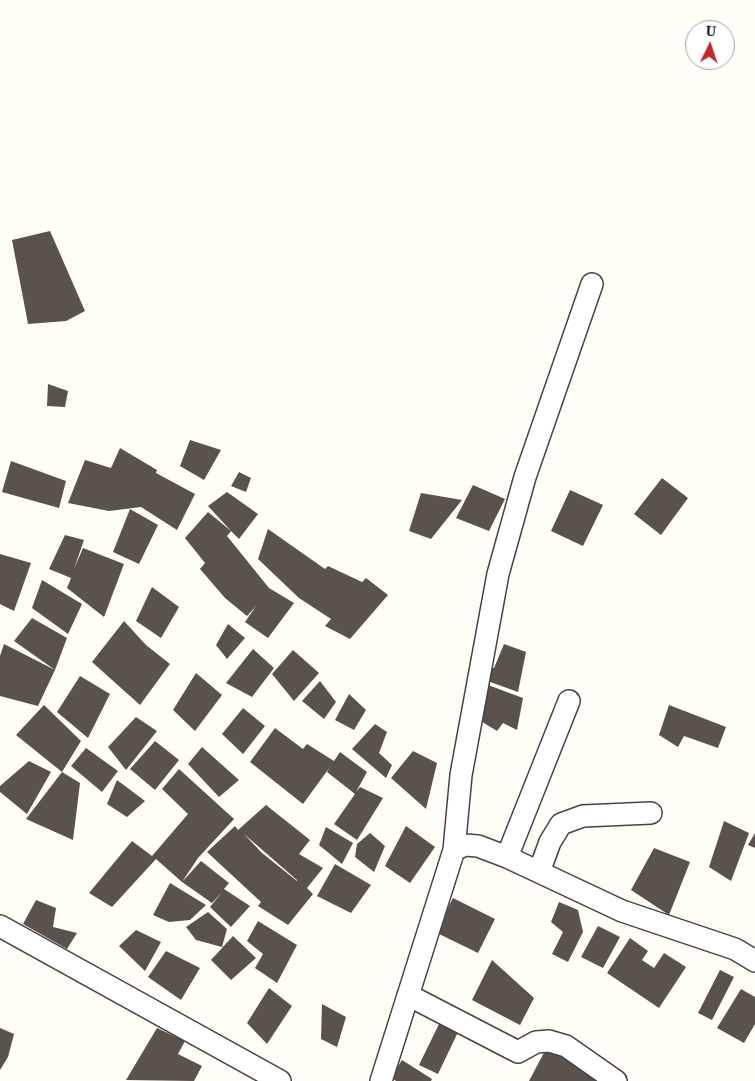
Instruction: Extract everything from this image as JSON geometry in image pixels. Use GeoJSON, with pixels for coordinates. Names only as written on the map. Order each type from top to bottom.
{"type":"FeatureCollection","features":[{"type":"Feature","properties":{"kind":"street"},"geometry":{"type":"LineString","coordinates":[[381,1081],[454,850],[461,775],[498,574],[525,477],[592,284]]}},
{"type":"Feature","properties":{"kind":"street"},"geometry":{"type":"LineString","coordinates":[[508,857],[569,701]]}},
{"type":"Feature","properties":{"kind":"street"},"geometry":{"type":"LineString","coordinates":[[539,872],[550,842],[561,824],[583,816],[651,813]]}},
{"type":"Feature","properties":{"kind":"street"},"geometry":{"type":"LineString","coordinates":[[454,850],[464,845],[478,846],[508,857],[622,910],[736,949],[755,961]]}},
{"type":"Feature","properties":{"kind":"street"},"geometry":{"type":"LineString","coordinates":[[0,926],[280,1081]]}},
{"type":"Feature","properties":{"kind":"street"},"geometry":{"type":"LineString","coordinates":[[408,995],[518,1052],[536,1042],[549,1041],[566,1046],[616,1081]]}},
{"type":"Feature","properties":{"kind":"building"},"geometry":{"type":"Polygon","coordinates":[[[50,231],[85,311],[66,321],[28,324],[12,240],[50,231]]]}},
{"type":"Feature","properties":{"kind":"building"},"geometry":{"type":"Polygon","coordinates":[[[48,384],[68,391],[65,407],[47,406],[48,384]]]}},
{"type":"Feature","properties":{"kind":"building"},"geometry":{"type":"Polygon","coordinates":[[[190,440],[221,450],[204,480],[180,466],[190,440]]]}},
{"type":"Feature","properties":{"kind":"building"},"geometry":{"type":"Polygon","coordinates":[[[120,448],[157,470],[156,473],[195,494],[177,530],[141,507],[109,511],[68,503],[85,460],[111,468],[120,448]]]}},
{"type":"Feature","properties":{"kind":"building"},"geometry":{"type":"Polygon","coordinates":[[[11,461],[66,481],[59,508],[2,492],[11,461]]]}},
{"type":"Feature","properties":{"kind":"building"},"geometry":{"type":"Polygon","coordinates":[[[239,472],[251,478],[246,492],[231,486],[239,472]]]}},
{"type":"Feature","properties":{"kind":"building"},"geometry":{"type":"Polygon","coordinates":[[[662,478],[688,498],[661,535],[634,514],[662,478]]]}},
{"type":"Feature","properties":{"kind":"building"},"geometry":{"type":"Polygon","coordinates":[[[473,485],[505,499],[489,531],[456,518],[473,485]]]}},
{"type":"Feature","properties":{"kind":"building"},"geometry":{"type":"Polygon","coordinates":[[[570,490],[603,505],[583,546],[551,531],[570,490]]]}},
{"type":"Feature","properties":{"kind":"building"},"geometry":{"type":"Polygon","coordinates":[[[227,492],[258,514],[239,539],[208,506],[227,492]]]}},
{"type":"Feature","properties":{"kind":"building"},"geometry":{"type":"Polygon","coordinates":[[[421,493],[462,500],[431,539],[409,531],[421,493]]]}},
{"type":"Feature","properties":{"kind":"building"},"geometry":{"type":"Polygon","coordinates":[[[130,509],[158,525],[139,564],[113,552],[130,509]]]}},
{"type":"Feature","properties":{"kind":"building"},"geometry":{"type":"Polygon","coordinates":[[[208,512],[231,531],[227,536],[269,588],[294,603],[268,638],[245,622],[256,606],[247,616],[225,598],[200,569],[205,563],[185,538],[208,512]]]}},
{"type":"Feature","properties":{"kind":"building"},"geometry":{"type":"Polygon","coordinates":[[[268,529],[325,569],[328,566],[362,582],[366,578],[388,595],[350,639],[325,626],[331,619],[299,598],[258,559],[268,529]]]}},
{"type":"Feature","properties":{"kind":"building"},"geometry":{"type":"Polygon","coordinates":[[[65,535],[84,540],[74,569],[83,548],[124,564],[104,617],[67,588],[71,578],[49,569],[65,535]]]}},
{"type":"Feature","properties":{"kind":"building"},"geometry":{"type":"Polygon","coordinates":[[[0,554],[31,563],[14,611],[0,604],[0,554]]]}},
{"type":"Feature","properties":{"kind":"building"},"geometry":{"type":"Polygon","coordinates":[[[42,580],[82,604],[68,634],[32,608],[42,580]]]}},
{"type":"Feature","properties":{"kind":"building"},"geometry":{"type":"Polygon","coordinates":[[[152,587],[179,607],[161,638],[136,621],[152,587]]]}},
{"type":"Feature","properties":{"kind":"building"},"geometry":{"type":"Polygon","coordinates":[[[32,618],[67,638],[55,670],[14,641],[32,618]]]}},
{"type":"Feature","properties":{"kind":"building"},"geometry":{"type":"Polygon","coordinates":[[[124,621],[146,645],[170,664],[140,705],[92,662],[124,621]]]}},
{"type":"Feature","properties":{"kind":"building"},"geometry":{"type":"Polygon","coordinates":[[[228,624],[245,638],[227,659],[216,645],[228,624]]]}},
{"type":"Feature","properties":{"kind":"building"},"geometry":{"type":"Polygon","coordinates":[[[4,644],[55,670],[38,706],[0,696],[0,656],[4,644]]]}},
{"type":"Feature","properties":{"kind":"building"},"geometry":{"type":"Polygon","coordinates":[[[504,644],[526,652],[518,692],[482,679],[486,666],[494,668],[504,644]]]}},
{"type":"Feature","properties":{"kind":"building"},"geometry":{"type":"Polygon","coordinates":[[[253,649],[274,668],[252,697],[226,683],[253,649]]]}},
{"type":"Feature","properties":{"kind":"building"},"geometry":{"type":"Polygon","coordinates":[[[293,650],[319,673],[294,701],[272,674],[293,650]]]}},
{"type":"Feature","properties":{"kind":"building"},"geometry":{"type":"Polygon","coordinates":[[[196,673],[222,695],[195,731],[173,710],[196,673]]]}},
{"type":"Feature","properties":{"kind":"building"},"geometry":{"type":"Polygon","coordinates":[[[80,676],[110,694],[88,738],[57,712],[80,676]]]}},
{"type":"Feature","properties":{"kind":"building"},"geometry":{"type":"Polygon","coordinates":[[[320,681],[336,702],[324,719],[302,701],[320,681]]]}},
{"type":"Feature","properties":{"kind":"building"},"geometry":{"type":"Polygon","coordinates":[[[488,685],[523,698],[517,730],[503,723],[497,731],[479,720],[488,685]]]}},
{"type":"Feature","properties":{"kind":"building"},"geometry":{"type":"Polygon","coordinates":[[[349,694],[366,710],[354,730],[335,720],[349,694]]]}},
{"type":"Feature","properties":{"kind":"building"},"geometry":{"type":"Polygon","coordinates":[[[44,705],[81,741],[62,772],[16,735],[44,705]]]}},
{"type":"Feature","properties":{"kind":"building"},"geometry":{"type":"Polygon","coordinates":[[[669,705],[726,727],[718,748],[684,736],[678,747],[659,735],[669,705]]]}},
{"type":"Feature","properties":{"kind":"building"},"geometry":{"type":"Polygon","coordinates":[[[243,708],[265,726],[243,754],[222,734],[243,708]]]}},
{"type":"Feature","properties":{"kind":"building"},"geometry":{"type":"Polygon","coordinates":[[[136,717],[157,731],[126,770],[108,747],[136,717]]]}},
{"type":"Feature","properties":{"kind":"building"},"geometry":{"type":"Polygon","coordinates":[[[375,724],[387,732],[379,753],[392,765],[386,778],[352,749],[375,724]]]}},
{"type":"Feature","properties":{"kind":"building"},"geometry":{"type":"Polygon","coordinates":[[[275,728],[303,749],[307,744],[334,761],[340,752],[367,772],[356,792],[360,787],[383,798],[357,840],[334,824],[355,794],[327,772],[330,767],[303,804],[250,762],[275,728]]]}},
{"type":"Feature","properties":{"kind":"building"},"geometry":{"type":"Polygon","coordinates":[[[155,741],[179,760],[155,790],[130,769],[155,741]]]}},
{"type":"Feature","properties":{"kind":"building"},"geometry":{"type":"Polygon","coordinates":[[[202,747],[239,780],[219,797],[188,764],[202,747]]]}},
{"type":"Feature","properties":{"kind":"building"},"geometry":{"type":"Polygon","coordinates":[[[86,748],[118,771],[102,792],[71,766],[86,748]]]}},
{"type":"Feature","properties":{"kind":"building"},"geometry":{"type":"Polygon","coordinates":[[[413,751],[437,763],[426,809],[391,778],[413,751]]]}},
{"type":"Feature","properties":{"kind":"building"},"geometry":{"type":"Polygon","coordinates":[[[29,761],[51,772],[27,814],[0,792],[0,786],[29,761]]]}},
{"type":"Feature","properties":{"kind":"building"},"geometry":{"type":"Polygon","coordinates":[[[179,769],[234,819],[198,858],[182,882],[156,859],[112,907],[89,893],[132,841],[152,856],[188,814],[162,789],[179,769]]]}},
{"type":"Feature","properties":{"kind":"building"},"geometry":{"type":"Polygon","coordinates":[[[62,772],[80,783],[73,840],[26,819],[62,772]]]}},
{"type":"Feature","properties":{"kind":"building"},"geometry":{"type":"Polygon","coordinates":[[[117,780],[145,801],[127,817],[107,804],[117,780]]]}},
{"type":"Feature","properties":{"kind":"building"},"geometry":{"type":"Polygon","coordinates":[[[266,805],[310,840],[299,854],[323,868],[307,888],[313,894],[288,925],[258,906],[261,902],[207,852],[235,826],[238,830],[266,805]],[[244,834],[262,853],[297,880],[244,834]]]}},
{"type":"Feature","properties":{"kind":"building"},"geometry":{"type":"Polygon","coordinates":[[[724,821],[749,833],[731,881],[709,867],[724,821]]]}},
{"type":"Feature","properties":{"kind":"building"},"geometry":{"type":"Polygon","coordinates":[[[406,826],[435,847],[410,883],[385,866],[406,826]]]}},
{"type":"Feature","properties":{"kind":"building"},"geometry":{"type":"Polygon","coordinates":[[[326,827],[353,843],[342,864],[319,845],[326,827]]]}},
{"type":"Feature","properties":{"kind":"building"},"geometry":{"type":"Polygon","coordinates":[[[370,833],[385,846],[374,872],[355,857],[357,844],[370,833]]]}},
{"type":"Feature","properties":{"kind":"building"},"geometry":{"type":"Polygon","coordinates":[[[755,833],[755,848],[748,845],[755,833]]]}},
{"type":"Feature","properties":{"kind":"building"},"geometry":{"type":"Polygon","coordinates":[[[654,848],[690,862],[669,915],[631,890],[654,848]]]}},
{"type":"Feature","properties":{"kind":"building"},"geometry":{"type":"Polygon","coordinates":[[[201,861],[229,883],[224,889],[250,906],[231,927],[210,907],[222,892],[212,903],[182,882],[201,861]]]}},
{"type":"Feature","properties":{"kind":"building"},"geometry":{"type":"Polygon","coordinates":[[[335,864],[371,885],[351,913],[317,896],[335,864]]]}},
{"type":"Feature","properties":{"kind":"building"},"geometry":{"type":"Polygon","coordinates":[[[170,883],[206,905],[190,920],[169,922],[153,915],[170,883]]]}},
{"type":"Feature","properties":{"kind":"building"},"geometry":{"type":"Polygon","coordinates":[[[453,898],[495,919],[478,953],[435,932],[453,898]]]}},
{"type":"Feature","properties":{"kind":"building"},"geometry":{"type":"Polygon","coordinates":[[[36,900],[56,908],[53,927],[77,933],[67,949],[23,924],[36,900]]]}},
{"type":"Feature","properties":{"kind":"building"},"geometry":{"type":"Polygon","coordinates":[[[559,902],[578,910],[583,932],[568,962],[552,954],[563,932],[551,922],[559,902]]]}},
{"type":"Feature","properties":{"kind":"building"},"geometry":{"type":"Polygon","coordinates":[[[208,912],[227,929],[222,947],[196,940],[186,927],[208,912]]]}},
{"type":"Feature","properties":{"kind":"building"},"geometry":{"type":"Polygon","coordinates":[[[258,921],[297,945],[277,983],[255,968],[263,954],[247,941],[258,921]]]}},
{"type":"Feature","properties":{"kind":"building"},"geometry":{"type":"Polygon","coordinates":[[[598,926],[620,937],[603,968],[581,957],[598,926]]]}},
{"type":"Feature","properties":{"kind":"building"},"geometry":{"type":"Polygon","coordinates":[[[136,930],[161,942],[145,971],[119,946],[136,930]]]}},
{"type":"Feature","properties":{"kind":"building"},"geometry":{"type":"Polygon","coordinates":[[[233,936],[256,958],[231,980],[211,960],[233,936]]]}},
{"type":"Feature","properties":{"kind":"building"},"geometry":{"type":"Polygon","coordinates":[[[630,938],[648,951],[642,960],[654,968],[664,953],[686,967],[659,1008],[607,973],[630,938]]]}},
{"type":"Feature","properties":{"kind":"building"},"geometry":{"type":"Polygon","coordinates":[[[166,951],[200,968],[181,1000],[148,977],[166,951]]]}},
{"type":"Feature","properties":{"kind":"building"},"geometry":{"type":"Polygon","coordinates":[[[492,960],[534,998],[520,1025],[472,1000],[492,960]]]}},
{"type":"Feature","properties":{"kind":"building"},"geometry":{"type":"Polygon","coordinates":[[[720,970],[734,977],[712,1020],[698,1013],[720,970]]]}},
{"type":"Feature","properties":{"kind":"building"},"geometry":{"type":"Polygon","coordinates":[[[269,988],[292,1006],[267,1044],[247,1023],[269,988]]]}},
{"type":"Feature","properties":{"kind":"building"},"geometry":{"type":"Polygon","coordinates":[[[741,989],[755,997],[755,1024],[744,1043],[717,1028],[741,989]]]}},
{"type":"Feature","properties":{"kind":"building"},"geometry":{"type":"Polygon","coordinates":[[[322,1004],[346,1017],[337,1047],[321,1039],[322,1004]]]}},
{"type":"Feature","properties":{"kind":"building"},"geometry":{"type":"Polygon","coordinates":[[[440,1022],[459,1030],[438,1074],[419,1065],[440,1022]]]}},
{"type":"Feature","properties":{"kind":"building"},"geometry":{"type":"Polygon","coordinates":[[[0,1028],[14,1034],[8,1057],[0,1070],[0,1028]]]}},
{"type":"Feature","properties":{"kind":"building"},"geometry":{"type":"Polygon","coordinates":[[[157,1028],[185,1041],[178,1054],[202,1066],[194,1081],[126,1080],[157,1028]]]}},
{"type":"Feature","properties":{"kind":"building"},"geometry":{"type":"Polygon","coordinates":[[[547,1047],[612,1081],[529,1081],[547,1047]]]}},
{"type":"Feature","properties":{"kind":"building"},"geometry":{"type":"Polygon","coordinates":[[[402,1060],[432,1079],[431,1081],[396,1081],[391,1077],[402,1060]]]}}]}
